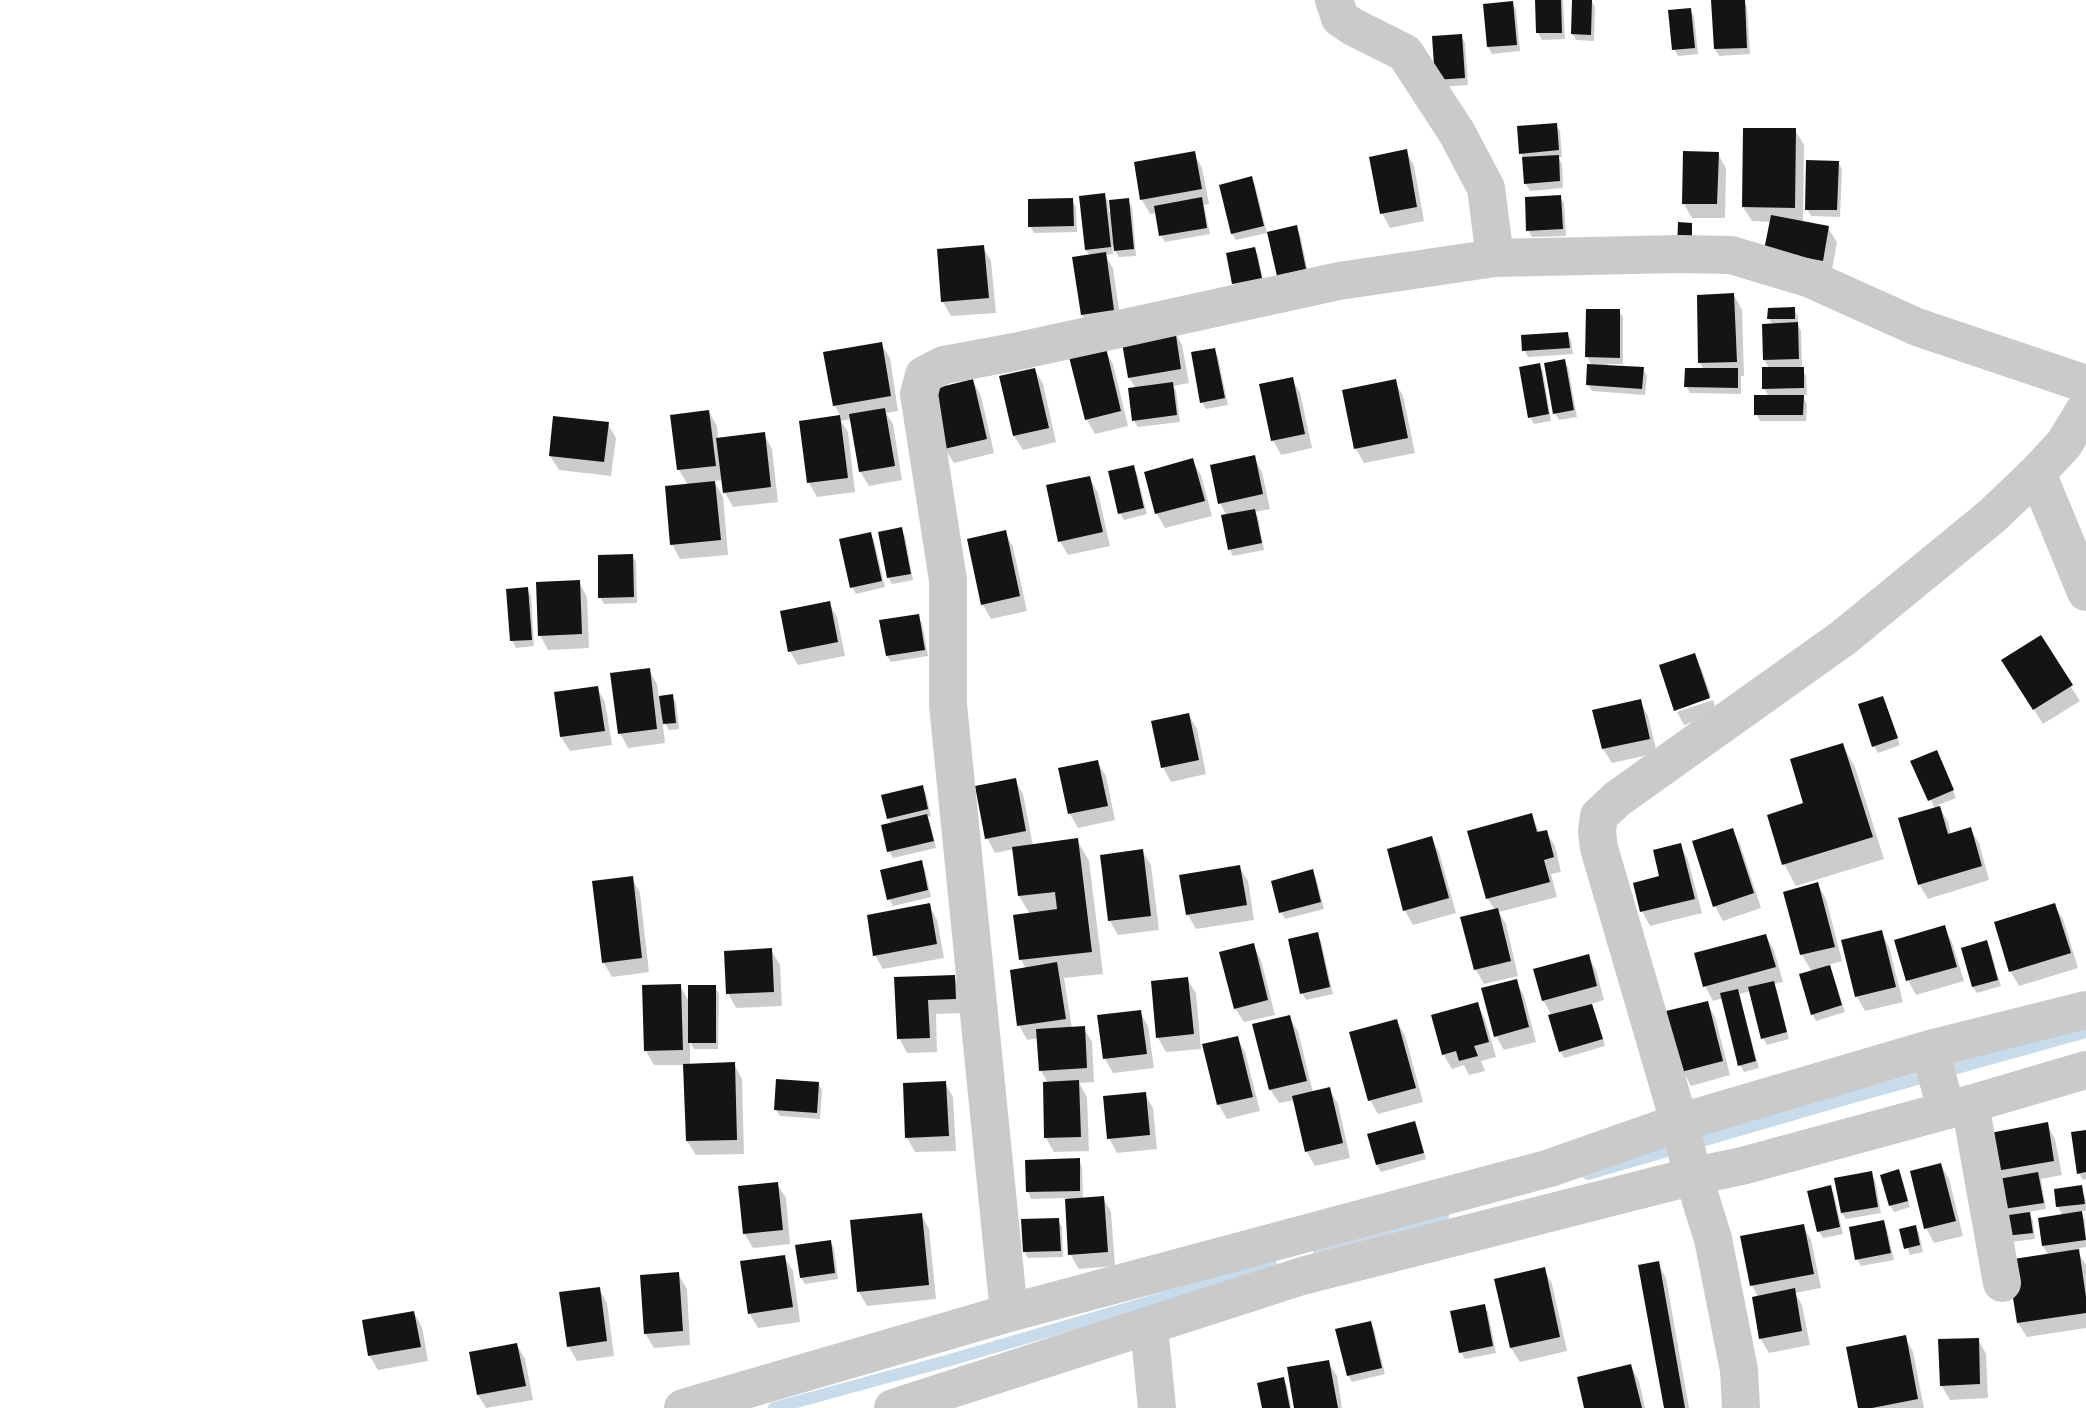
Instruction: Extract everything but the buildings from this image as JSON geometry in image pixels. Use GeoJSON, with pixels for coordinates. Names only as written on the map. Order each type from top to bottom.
{"type":"FeatureCollection","features":[{"type":"Feature","properties":{"kind":"street"},"geometry":{"type":"LineString","coordinates":[[1334,0],[1340,18],[1405,53],[1457,133],[1486,188],[1495,258]]}},
{"type":"Feature","properties":{"kind":"street"},"geometry":{"type":"LineString","coordinates":[[1009,1313],[948,705],[948,580],[919,394],[925,375],[944,365],[1339,281],[1495,258],[1679,254],[1731,255],[1808,278],[1917,327],[2086,384]]}},
{"type":"Feature","properties":{"kind":"street"},"geometry":{"type":"LineString","coordinates":[[1741,1408],[1739,1370],[1713,1239],[1599,848],[1597,831],[1600,816],[1617,799],[1843,638],[1992,516],[2064,444],[2086,408]]}},
{"type":"Feature","properties":{"kind":"street"},"geometry":{"type":"LineString","coordinates":[[2037,473],[2086,592]]}},
{"type":"Feature","properties":{"kind":"street"},"geometry":{"type":"LineString","coordinates":[[893,1408],[1686,1149],[1930,1054],[2086,1010]]}},
{"type":"Feature","properties":{"kind":"street"},"geometry":{"type":"LineString","coordinates":[[1930,1054],[1953,1105],[2002,1283]]}},
{"type":"Feature","properties":{"kind":"street"},"geometry":{"type":"LineString","coordinates":[[683,1408],[1009,1313],[1549,1168],[1686,1149],[1742,1166],[2086,1070]]}},
{"type":"Feature","properties":{"kind":"street"},"geometry":{"type":"LineString","coordinates":[[1149,1326],[1157,1408]]}},
{"type":"Feature","properties":{"kind":"waterway"},"geometry":{"type":"LineString","coordinates":[[1588,1174],[2086,1032]]}},
{"type":"Feature","properties":{"kind":"waterway"},"geometry":{"type":"LineString","coordinates":[[1319,1252],[1443,1216]]}},
{"type":"Feature","properties":{"kind":"waterway"},"geometry":{"type":"LineString","coordinates":[[774,1408],[950,1360],[1272,1266]]}}]}
